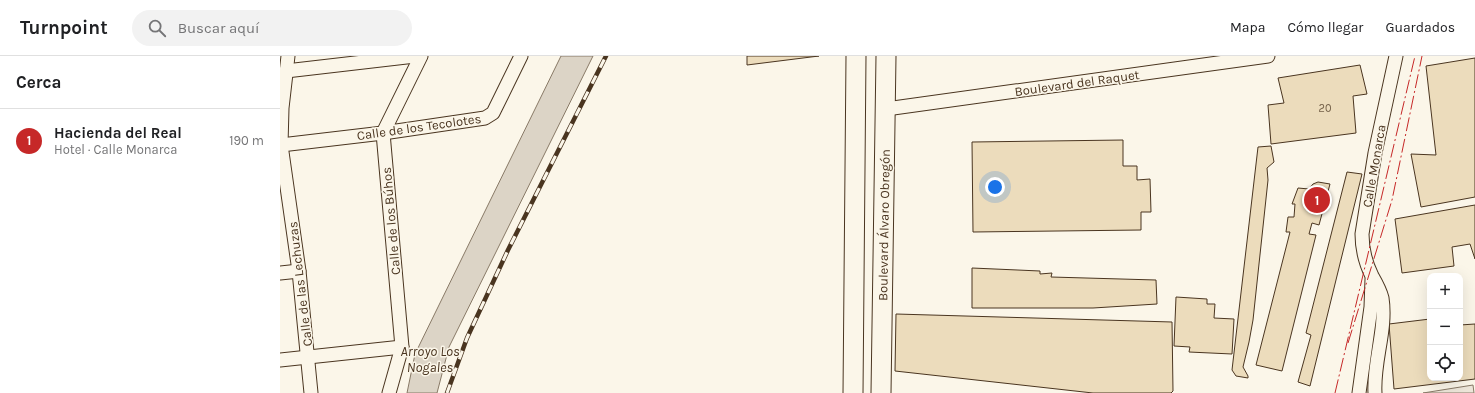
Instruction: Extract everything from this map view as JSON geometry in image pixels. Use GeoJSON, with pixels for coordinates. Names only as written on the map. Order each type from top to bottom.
{"type":"FeatureCollection","features":[{"type":"Feature","properties":{"kind":"highway"},"geometry":{"type":"LineString","coordinates":[[853,393],[856,56]]}},
{"type":"Feature","properties":{"kind":"highway","name":"Boulevard Álvaro Obregón"},"geometry":{"type":"LineString","coordinates":[[881,393],[886,56]]}},
{"type":"Feature","properties":{"kind":"street","name":"Calle de las Lechuzas"},"geometry":{"type":"LineString","coordinates":[[288,56],[282,108],[281,145],[299,271],[311,393]]}},
{"type":"Feature","properties":{"kind":"street"},"geometry":{"type":"LineString","coordinates":[[286,71],[415,56]]}},
{"type":"Feature","properties":{"kind":"street"},"geometry":{"type":"LineString","coordinates":[[383,133],[421,56]]}},
{"type":"Feature","properties":{"kind":"street","name":"Calle de los Tecolotes"},"geometry":{"type":"LineString","coordinates":[[281,145],[383,133],[476,120],[490,116],[493,113],[521,56]]}},
{"type":"Feature","properties":{"kind":"street","name":"Boulevard del Raquet"},"geometry":{"type":"LineString","coordinates":[[886,109],[1268,56]]}},
{"type":"Feature","properties":{"kind":"street","name":"Calle Monarca"},"geometry":{"type":"LineString","coordinates":[[1375,393],[1383,314],[1380,290],[1364,258],[1362,234],[1375,153],[1396,56]]}},
{"type":"Feature","properties":{"kind":"street","name":"Calle de los Búhos"},"geometry":{"type":"LineString","coordinates":[[383,133],[402,347],[389,393]]}},
{"type":"Feature","properties":{"kind":"street"},"geometry":{"type":"LineString","coordinates":[[280,273],[299,271]]}},
{"type":"Feature","properties":{"kind":"street"},"geometry":{"type":"LineString","coordinates":[[1359,393],[1371,307],[1372,275]]}},
{"type":"Feature","properties":{"kind":"street"},"geometry":{"type":"LineString","coordinates":[[280,360],[402,347]]}},
{"type":"Feature","properties":{"kind":"shaded area"},"geometry":{"type":"Polygon","coordinates":[[[1473,385],[1474,393],[1423,393],[1473,385]]]}},
{"type":"Feature","properties":{"kind":"water","name":"Arroyo Los Nogales"},"geometry":{"type":"Polygon","coordinates":[[[561,56],[593,56],[449,347],[437,393],[407,393],[415,354],[561,56]]]}},
{"type":"Feature","properties":{"kind":"building"},"geometry":{"type":"Polygon","coordinates":[[[747,56],[819,56],[747,65],[747,56]]]}},
{"type":"Feature","properties":{"kind":"building"},"geometry":{"type":"Polygon","coordinates":[[[1475,58],[1475,197],[1421,207],[1411,154],[1436,155],[1426,66],[1475,58]]]}},
{"type":"Feature","properties":{"kind":"building"},"geometry":{"type":"Polygon","coordinates":[[[1360,65],[1367,94],[1353,96],[1356,133],[1271,144],[1268,105],[1284,103],[1278,78],[1360,65]]]}},
{"type":"Feature","properties":{"kind":"building"},"geometry":{"type":"Polygon","coordinates":[[[1123,140],[1123,166],[1137,166],[1137,180],[1150,179],[1151,212],[1141,212],[1141,230],[973,232],[972,142],[1123,140]]]}},
{"type":"Feature","properties":{"kind":"building"},"geometry":{"type":"Polygon","coordinates":[[[1271,146],[1274,162],[1267,168],[1268,180],[1253,320],[1243,367],[1248,378],[1236,376],[1232,370],[1258,147],[1271,146]]]}},
{"type":"Feature","properties":{"kind":"building"},"geometry":{"type":"Polygon","coordinates":[[[1347,172],[1362,174],[1310,386],[1298,382],[1311,335],[1306,333],[1347,172]]]}},
{"type":"Feature","properties":{"kind":"building"},"geometry":{"type":"Polygon","coordinates":[[[1318,182],[1330,184],[1319,225],[1312,223],[1309,234],[1316,235],[1282,371],[1256,365],[1290,232],[1286,232],[1288,217],[1294,217],[1295,204],[1292,204],[1298,188],[1309,189],[1313,184],[1318,182]]]}},
{"type":"Feature","properties":{"kind":"building"},"geometry":{"type":"Polygon","coordinates":[[[1475,205],[1475,259],[1470,244],[1452,247],[1454,266],[1402,273],[1395,219],[1475,205]]]}},
{"type":"Feature","properties":{"kind":"building"},"geometry":{"type":"Polygon","coordinates":[[[972,268],[1040,271],[1040,274],[1052,273],[1051,277],[1156,280],[1157,304],[1093,308],[972,308],[972,268]]]}},
{"type":"Feature","properties":{"kind":"building"},"geometry":{"type":"Polygon","coordinates":[[[1176,297],[1207,299],[1207,304],[1215,304],[1214,318],[1234,319],[1232,354],[1189,352],[1190,347],[1174,346],[1176,297]]]}},
{"type":"Feature","properties":{"kind":"building"},"geometry":{"type":"Polygon","coordinates":[[[896,314],[1172,322],[1173,391],[1171,393],[1093,393],[895,371],[896,314]]]}},
{"type":"Feature","properties":{"kind":"building"},"geometry":{"type":"Polygon","coordinates":[[[1427,319],[1427,381],[1459,381],[1394,389],[1389,324],[1427,319]]]}},
{"type":"Feature","properties":{"kind":"building"},"geometry":{"type":"Polygon","coordinates":[[[1475,324],[1475,379],[1463,380],[1463,325],[1475,324]]]}},
{"type":"Feature","properties":{"kind":"railway"},"geometry":{"type":"LineString","coordinates":[[447,393],[467,338],[508,250],[606,56]]}},
{"type":"Feature","properties":{"kind":"power"},"geometry":{"type":"LineString","coordinates":[[1335,393],[1415,56]]}},
{"type":"Feature","properties":{"kind":"power"},"geometry":{"type":"LineString","coordinates":[[1348,343],[1392,200],[1422,56]]}},
{"type":"Feature","properties":{"kind":"place","name":"Hacienda del Real"},"geometry":{"type":"Point","coordinates":[1317,200]}}]}
